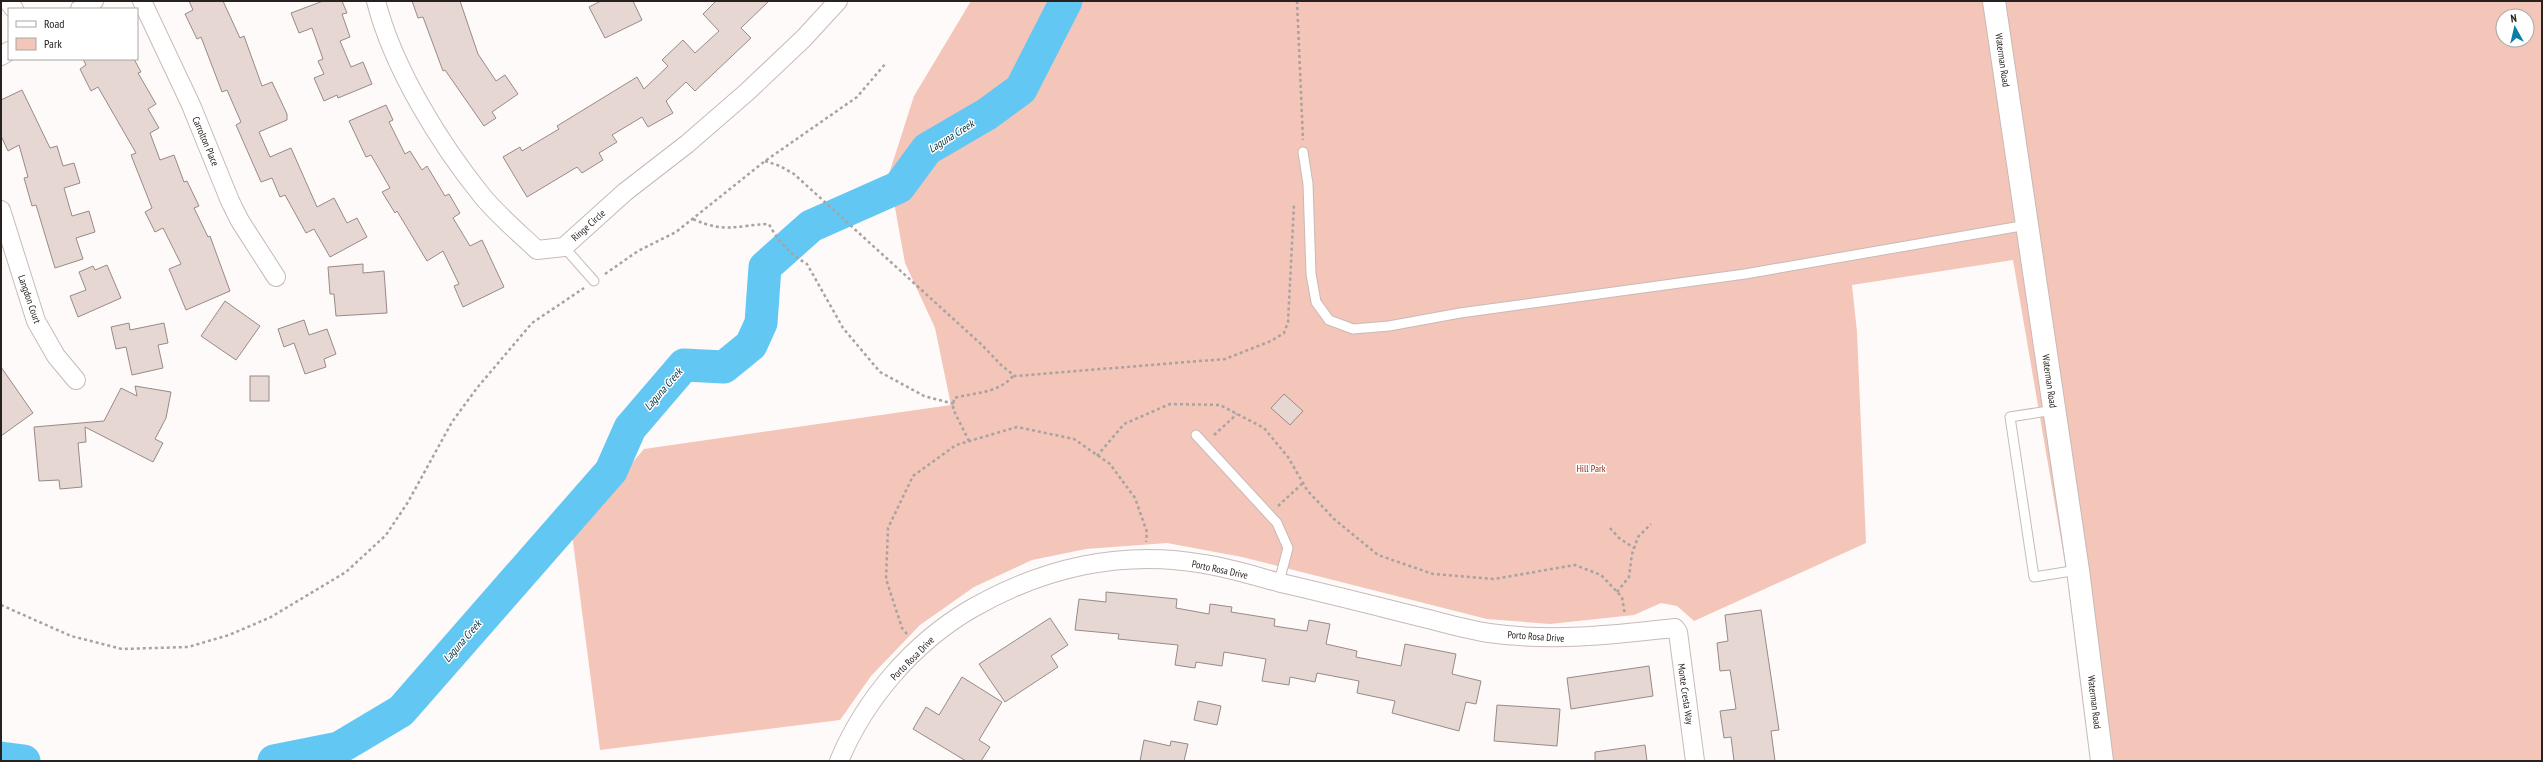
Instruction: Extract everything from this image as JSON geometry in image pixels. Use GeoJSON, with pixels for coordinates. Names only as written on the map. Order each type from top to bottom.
{"type":"FeatureCollection","features":[{"type":"Feature","properties":{"kind":"main road","name":"Waterman Road"},"geometry":{"type":"LineString","coordinates":[[1994,1],[2078,570],[2102,761]]}},
{"type":"Feature","properties":{"kind":"street"},"geometry":{"type":"LineString","coordinates":[[82,8],[94,1]]}},
{"type":"Feature","properties":{"kind":"street","name":"Carrolton Place"},"geometry":{"type":"LineString","coordinates":[[142,1],[191,104],[230,201],[276,277]]}},
{"type":"Feature","properties":{"kind":"street","name":"Ringe Circle"},"geometry":{"type":"LineString","coordinates":[[376,1],[397,57],[422,105],[451,152],[484,197],[537,250],[564,247],[625,192],[687,144],[747,92],[804,38],[838,1]]}},
{"type":"Feature","properties":{"kind":"street","name":"Langdon Court"},"geometry":{"type":"LineString","coordinates":[[1,210],[36,321],[56,356],[76,380]]}},
{"type":"Feature","properties":{"kind":"street","name":"Porto Rosa Drive"},"geometry":{"type":"LineString","coordinates":[[839,761],[851,736],[875,697],[919,649],[959,616],[1000,593],[1043,575],[1088,564],[1145,559],[1205,564],[1490,633],[1568,638],[1675,628]]}},
{"type":"Feature","properties":{"kind":"street","name":"Monte Cresta Way"},"geometry":{"type":"LineString","coordinates":[[1675,628],[1678,632],[1695,761]]}},
{"type":"Feature","properties":{"kind":"lane"},"geometry":{"type":"LineString","coordinates":[[1303,152],[1308,184],[1311,274],[1316,302],[1329,320],[1353,329],[1389,326],[1460,313],[1745,274],[2027,225]]}},
{"type":"Feature","properties":{"kind":"lane"},"geometry":{"type":"LineString","coordinates":[[564,247],[594,281]]}},
{"type":"Feature","properties":{"kind":"lane"},"geometry":{"type":"LineString","coordinates":[[2054,410],[2010,417],[2034,577],[2078,570]]}},
{"type":"Feature","properties":{"kind":"lane"},"geometry":{"type":"LineString","coordinates":[[1196,435],[1277,523],[1288,548],[1279,582]]}},
{"type":"Feature","properties":{"kind":"path"},"geometry":{"type":"LineString","coordinates":[[1297,1],[1303,152]]}},
{"type":"Feature","properties":{"kind":"path"},"geometry":{"type":"LineString","coordinates":[[1,605],[71,636],[122,649],[188,647],[229,634],[270,617],[346,572],[386,535],[408,502],[452,422],[477,388],[532,323],[638,252],[676,232],[764,161],[857,97],[886,63]]}},
{"type":"Feature","properties":{"kind":"path"},"geometry":{"type":"LineString","coordinates":[[764,161],[780,166],[794,174],[982,345],[1002,366],[1014,375],[1225,358],[1271,342],[1284,334],[1288,322],[1295,199]]}},
{"type":"Feature","properties":{"kind":"path"},"geometry":{"type":"LineString","coordinates":[[693,219],[712,227],[730,229],[769,224],[774,234],[798,259],[807,264],[842,328],[880,372],[924,396],[954,404]]}},
{"type":"Feature","properties":{"kind":"path"},"geometry":{"type":"LineString","coordinates":[[969,441],[953,409],[954,398],[984,394],[1007,383],[1014,375]]}},
{"type":"Feature","properties":{"kind":"path"},"geometry":{"type":"LineString","coordinates":[[1097,456],[1124,424],[1170,404],[1220,405],[1264,428],[1288,457],[1303,483],[1334,519],[1378,555],[1433,574],[1494,579],[1575,565],[1601,575],[1622,597],[1629,633]]}},
{"type":"Feature","properties":{"kind":"path"},"geometry":{"type":"LineString","coordinates":[[1205,444],[1238,414]]}},
{"type":"Feature","properties":{"kind":"path"},"geometry":{"type":"LineString","coordinates":[[919,649],[902,628],[886,579],[888,528],[913,476],[956,445],[1018,428],[1074,439],[1110,464],[1135,498],[1147,532],[1145,559]]}},
{"type":"Feature","properties":{"kind":"path"},"geometry":{"type":"LineString","coordinates":[[1269,515],[1303,483]]}},
{"type":"Feature","properties":{"kind":"path"},"geometry":{"type":"LineString","coordinates":[[1617,592],[1629,576],[1634,548],[1638,537],[1651,524]]}},
{"type":"Feature","properties":{"kind":"path"},"geometry":{"type":"LineString","coordinates":[[1610,528],[1619,538],[1634,548]]}},
{"type":"Feature","properties":{"kind":"green space","name":"Hill Park"},"geometry":{"type":"Polygon","coordinates":[[[971,1],[2542,1],[2542,761],[2099,761],[2013,260],[1852,285],[1857,332],[1866,543],[1694,621],[1677,606],[1661,603],[1634,615],[1550,624],[1487,619],[1242,557],[1167,543],[1086,549],[1032,560],[974,587],[920,625],[871,676],[840,720],[600,750],[572,534],[644,449],[951,405],[935,328],[905,263],[889,174],[914,96],[971,1]]]}},
{"type":"Feature","properties":{"kind":"building"},"geometry":{"type":"Polygon","coordinates":[[[189,1],[223,1],[240,38],[244,36],[262,86],[272,82],[287,114],[287,120],[259,132],[270,157],[291,148],[317,207],[334,198],[347,223],[357,218],[367,237],[330,257],[314,229],[306,233],[285,195],[280,197],[272,178],[261,182],[236,125],[241,122],[227,90],[222,92],[201,37],[197,39],[185,14],[193,10],[189,1]]]}},
{"type":"Feature","properties":{"kind":"building"},"geometry":{"type":"Polygon","coordinates":[[[323,1],[342,1],[347,13],[342,14],[350,37],[340,41],[351,67],[363,62],[372,84],[338,98],[337,95],[324,101],[314,78],[324,74],[318,61],[323,59],[312,28],[299,33],[291,13],[323,1]]]}},
{"type":"Feature","properties":{"kind":"building"},"geometry":{"type":"Polygon","coordinates":[[[412,1],[460,1],[478,54],[496,81],[505,75],[518,94],[492,112],[496,118],[484,126],[445,70],[443,71],[423,17],[418,18],[412,1]]]}},
{"type":"Feature","properties":{"kind":"building"},"geometry":{"type":"Polygon","coordinates":[[[601,1],[633,1],[642,20],[605,38],[589,7],[601,1]]]}},
{"type":"Feature","properties":{"kind":"building"},"geometry":{"type":"Polygon","coordinates":[[[716,1],[769,1],[741,28],[751,38],[695,91],[686,82],[666,101],[673,113],[648,127],[642,117],[612,135],[617,142],[599,153],[603,160],[582,173],[577,167],[527,197],[503,157],[520,147],[522,151],[559,129],[557,126],[637,77],[644,89],[668,66],[662,60],[683,40],[695,53],[719,31],[703,14],[716,1]]]}},
{"type":"Feature","properties":{"kind":"building"},"geometry":{"type":"Polygon","coordinates":[[[84,60],[135,60],[141,72],[138,73],[156,104],[148,109],[159,128],[150,133],[160,160],[174,155],[184,182],[187,181],[199,206],[194,208],[208,237],[210,236],[230,291],[186,310],[169,269],[181,264],[163,228],[155,232],[145,212],[152,208],[131,155],[136,153],[98,87],[91,91],[80,69],[86,65],[84,60]]]}},
{"type":"Feature","properties":{"kind":"building"},"geometry":{"type":"Polygon","coordinates":[[[22,90],[50,148],[57,146],[63,166],[74,163],[80,183],[64,188],[72,216],[89,211],[95,232],[76,238],[83,259],[55,268],[36,205],[32,206],[24,178],[28,177],[19,145],[8,151],[1,136],[1,100],[22,90]]]}},
{"type":"Feature","properties":{"kind":"building"},"geometry":{"type":"Polygon","coordinates":[[[386,105],[393,120],[389,122],[405,154],[410,151],[422,170],[427,166],[445,196],[449,194],[460,213],[453,218],[470,246],[482,240],[504,287],[463,307],[454,286],[459,284],[443,251],[427,261],[397,211],[395,213],[382,192],[390,188],[371,155],[366,157],[349,121],[386,105]]]}},
{"type":"Feature","properties":{"kind":"building"},"geometry":{"type":"Polygon","coordinates":[[[363,264],[363,273],[384,271],[387,313],[336,316],[334,294],[330,294],[328,267],[363,264]]]}},
{"type":"Feature","properties":{"kind":"building"},"geometry":{"type":"Polygon","coordinates":[[[107,265],[121,298],[78,317],[70,296],[86,290],[79,272],[93,266],[95,270],[107,265]]]}},
{"type":"Feature","properties":{"kind":"building"},"geometry":{"type":"Polygon","coordinates":[[[225,301],[260,326],[236,360],[201,336],[225,301]]]}},
{"type":"Feature","properties":{"kind":"building"},"geometry":{"type":"Polygon","coordinates":[[[304,320],[309,335],[327,329],[336,354],[324,359],[326,367],[305,374],[294,343],[284,347],[278,329],[304,320]]]}},
{"type":"Feature","properties":{"kind":"building"},"geometry":{"type":"Polygon","coordinates":[[[129,323],[130,330],[164,323],[168,343],[158,345],[163,368],[132,375],[126,347],[116,349],[111,327],[129,323]]]}},
{"type":"Feature","properties":{"kind":"building"},"geometry":{"type":"Polygon","coordinates":[[[1,367],[33,413],[1,436],[1,367]]]}},
{"type":"Feature","properties":{"kind":"building"},"geometry":{"type":"Polygon","coordinates":[[[250,376],[269,376],[269,401],[250,401],[250,376]]]}},
{"type":"Feature","properties":{"kind":"building"},"geometry":{"type":"Polygon","coordinates":[[[135,386],[171,392],[166,418],[155,439],[163,443],[153,462],[85,427],[86,442],[78,443],[82,487],[60,489],[59,480],[39,481],[34,427],[104,421],[121,388],[137,396],[135,386]]]}},
{"type":"Feature","properties":{"kind":"building"},"geometry":{"type":"Polygon","coordinates":[[[1284,394],[1303,411],[1290,425],[1271,408],[1284,394]]]}},
{"type":"Feature","properties":{"kind":"building"},"geometry":{"type":"Polygon","coordinates":[[[1106,592],[1177,599],[1176,608],[1209,614],[1210,604],[1232,607],[1231,612],[1275,619],[1274,626],[1307,631],[1309,620],[1330,624],[1326,644],[1357,651],[1356,657],[1401,666],[1405,644],[1456,654],[1452,674],[1481,681],[1476,704],[1466,702],[1459,731],[1392,713],[1395,701],[1357,693],[1359,681],[1317,673],[1315,682],[1290,677],[1289,685],[1262,681],[1266,659],[1224,652],[1222,666],[1196,662],[1195,668],[1175,665],[1178,645],[1118,639],[1119,634],[1075,630],[1079,599],[1106,602],[1106,592]]]}},
{"type":"Feature","properties":{"kind":"building"},"geometry":{"type":"Polygon","coordinates":[[[1761,610],[1779,730],[1771,731],[1775,761],[1734,761],[1731,737],[1724,738],[1720,711],[1736,709],[1730,670],[1720,671],[1717,643],[1728,641],[1725,615],[1761,610]]]}},
{"type":"Feature","properties":{"kind":"building"},"geometry":{"type":"Polygon","coordinates":[[[1050,618],[1068,645],[1051,656],[1058,667],[1005,702],[979,664],[1050,618]]]}},
{"type":"Feature","properties":{"kind":"building"},"geometry":{"type":"Polygon","coordinates":[[[1649,666],[1653,696],[1571,709],[1567,678],[1649,666]]]}},
{"type":"Feature","properties":{"kind":"building"},"geometry":{"type":"Polygon","coordinates":[[[962,677],[1002,702],[979,740],[990,747],[981,761],[966,761],[913,729],[926,707],[939,715],[962,677]]]}},
{"type":"Feature","properties":{"kind":"building"},"geometry":{"type":"Polygon","coordinates":[[[1198,701],[1221,706],[1217,725],[1194,720],[1198,701]]]}},
{"type":"Feature","properties":{"kind":"building"},"geometry":{"type":"Polygon","coordinates":[[[1497,705],[1560,709],[1557,746],[1494,741],[1497,705]]]}},
{"type":"Feature","properties":{"kind":"building"},"geometry":{"type":"Polygon","coordinates":[[[1144,740],[1170,746],[1171,741],[1188,744],[1184,761],[1140,761],[1144,740]]]}},
{"type":"Feature","properties":{"kind":"building"},"geometry":{"type":"Polygon","coordinates":[[[1645,745],[1647,761],[1595,761],[1595,752],[1645,745]]]}},
{"type":"Feature","properties":{"kind":"waterway","name":"Laguna Creek"},"geometry":{"type":"LineString","coordinates":[[274,761],[339,748],[401,711],[611,471],[630,428],[684,365],[724,367],[751,345],[761,323],[765,267],[811,226],[899,187],[927,149],[987,114],[1021,89],[1066,1]]}},
{"type":"Feature","properties":{"kind":"waterway","name":"Laguna Creek"},"geometry":{"type":"LineString","coordinates":[[1,758],[24,761]]}}]}
